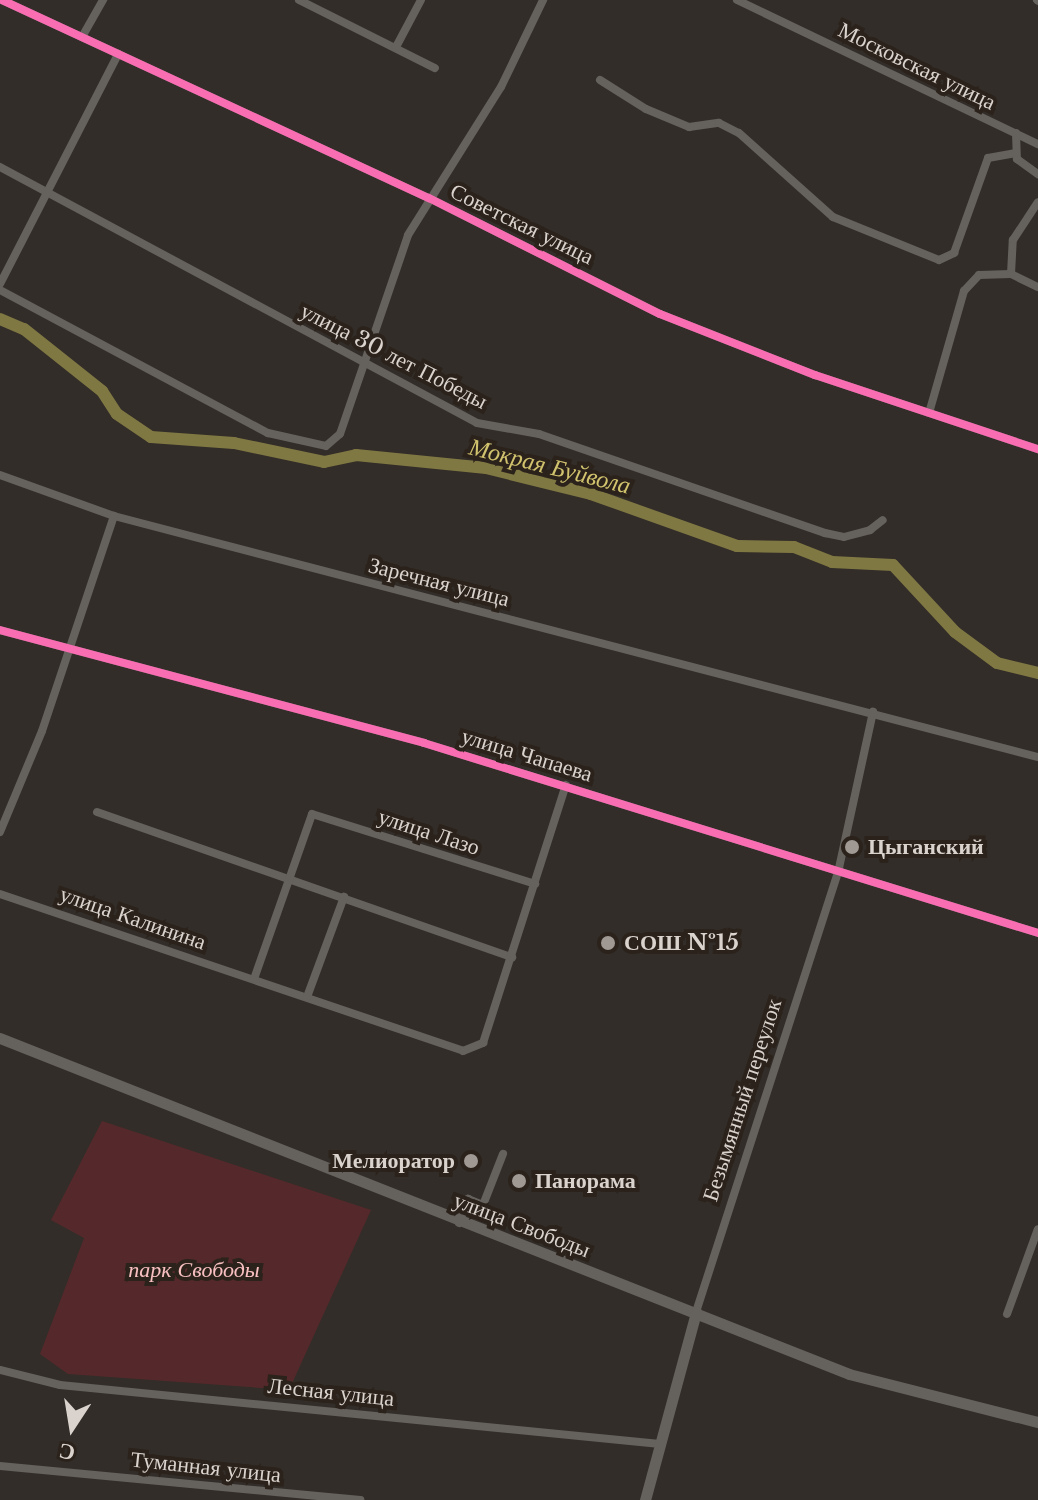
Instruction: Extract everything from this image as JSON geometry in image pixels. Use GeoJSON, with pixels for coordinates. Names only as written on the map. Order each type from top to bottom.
{"type":"FeatureCollection","features":[{"type":"Feature","properties":{"kind":"main road","name":"улица Свободы"},"geometry":{"type":"LineString","coordinates":[[0,1038],[459,1224],[696,1312],[849,1374],[1038,1422]]}},
{"type":"Feature","properties":{"kind":"main road","name":"Безымянный переулок"},"geometry":{"type":"LineString","coordinates":[[645,1500],[696,1312]]}},
{"type":"Feature","properties":{"kind":"street","name":"Советская улица"},"geometry":{"type":"LineString","coordinates":[[2,0],[429,198],[660,314],[929,413],[1038,449]]}},
{"type":"Feature","properties":{"kind":"street"},"geometry":{"type":"LineString","coordinates":[[82,37],[103,0]]}},
{"type":"Feature","properties":{"kind":"street"},"geometry":{"type":"LineString","coordinates":[[299,0],[435,68]]}},
{"type":"Feature","properties":{"kind":"street"},"geometry":{"type":"LineString","coordinates":[[396,47],[421,0]]}},
{"type":"Feature","properties":{"kind":"street"},"geometry":{"type":"LineString","coordinates":[[0,290],[268,433],[326,446],[340,434],[408,235],[501,87],[543,0]]}},
{"type":"Feature","properties":{"kind":"street","name":"Московская улица"},"geometry":{"type":"LineString","coordinates":[[737,0],[1038,144]]}},
{"type":"Feature","properties":{"kind":"street"},"geometry":{"type":"LineString","coordinates":[[0,284],[118,54]]}},
{"type":"Feature","properties":{"kind":"street"},"geometry":{"type":"LineString","coordinates":[[600,80],[646,109],[689,127],[719,123],[739,133],[833,217],[939,260],[954,253],[988,158],[1015,153]]}},
{"type":"Feature","properties":{"kind":"street"},"geometry":{"type":"LineString","coordinates":[[1015,153],[1016,133]]}},
{"type":"Feature","properties":{"kind":"street"},"geometry":{"type":"LineString","coordinates":[[1015,153],[1038,174]]}},
{"type":"Feature","properties":{"kind":"street","name":"улица 30 лет Победы"},"geometry":{"type":"LineString","coordinates":[[0,167],[477,423],[539,434],[802,527],[844,537],[870,530],[883,520]]}},
{"type":"Feature","properties":{"kind":"street"},"geometry":{"type":"LineString","coordinates":[[1011,274],[1013,240],[1038,202]]}},
{"type":"Feature","properties":{"kind":"street"},"geometry":{"type":"LineString","coordinates":[[929,413],[964,291],[979,275],[1011,274],[1038,287]]}},
{"type":"Feature","properties":{"kind":"street","name":"Заречная улица"},"geometry":{"type":"LineString","coordinates":[[0,475],[114,516],[1038,757]]}},
{"type":"Feature","properties":{"kind":"street"},"geometry":{"type":"LineString","coordinates":[[0,832],[69,649],[114,516]]}},
{"type":"Feature","properties":{"kind":"street","name":"улица Чапаева"},"geometry":{"type":"LineString","coordinates":[[0,630],[566,785],[839,868],[1038,933]]}},
{"type":"Feature","properties":{"kind":"street","name":"Безымянный переулок"},"geometry":{"type":"LineString","coordinates":[[696,1312],[839,868],[873,712]]}},
{"type":"Feature","properties":{"kind":"street","name":"улица Калинина"},"geometry":{"type":"LineString","coordinates":[[0,894],[463,1051],[483,1043],[566,785]]}},
{"type":"Feature","properties":{"kind":"street"},"geometry":{"type":"LineString","coordinates":[[97,812],[512,957]]}},
{"type":"Feature","properties":{"kind":"street","name":"улица Лазо"},"geometry":{"type":"LineString","coordinates":[[292,879],[312,814],[535,884]]}},
{"type":"Feature","properties":{"kind":"street"},"geometry":{"type":"LineString","coordinates":[[254,979],[292,879]]}},
{"type":"Feature","properties":{"kind":"street"},"geometry":{"type":"LineString","coordinates":[[307,997],[344,897]]}},
{"type":"Feature","properties":{"kind":"street"},"geometry":{"type":"LineString","coordinates":[[459,1224],[468,1199],[483,1205],[503,1154]]}},
{"type":"Feature","properties":{"kind":"street"},"geometry":{"type":"LineString","coordinates":[[1007,1314],[1038,1229]]}},
{"type":"Feature","properties":{"kind":"street","name":"Лесная улица"},"geometry":{"type":"LineString","coordinates":[[0,1370],[60,1385],[660,1444]]}},
{"type":"Feature","properties":{"kind":"street","name":"Туманная улица"},"geometry":{"type":"LineString","coordinates":[[0,1466],[360,1500]]}},
{"type":"Feature","properties":{"kind":"green space","name":"парк Свободы"},"geometry":{"type":"Polygon","coordinates":[[[102,1121],[371,1210],[289,1390],[68,1374],[40,1354],[84,1238],[51,1220],[102,1121]]]}},
{"type":"Feature","properties":{"kind":"waterway","name":"Мокрая Буйвола"},"geometry":{"type":"LineString","coordinates":[[0,319],[24,329],[102,391],[117,414],[151,437],[234,443],[324,462],[356,455],[486,468],[591,494],[737,546],[794,547],[832,562],[893,565],[955,632],[997,663],[1038,673]]}},
{"type":"Feature","properties":{"kind":"cycle path"},"geometry":{"type":"LineString","coordinates":[[2,0],[429,198],[660,314],[815,375],[1038,449]]}},
{"type":"Feature","properties":{"kind":"cycle path"},"geometry":{"type":"LineString","coordinates":[[0,630],[424,743],[1038,933]]}},
{"type":"Feature","properties":{"kind":"place","name":"Цыганский"},"geometry":{"type":"Point","coordinates":[852,847]}},
{"type":"Feature","properties":{"kind":"place","name":"СОШ №15"},"geometry":{"type":"Point","coordinates":[608,943]}},
{"type":"Feature","properties":{"kind":"place","name":"Мелиоратор"},"geometry":{"type":"Point","coordinates":[471,1161]}},
{"type":"Feature","properties":{"kind":"place","name":"Панорама"},"geometry":{"type":"Point","coordinates":[519,1181]}}]}
